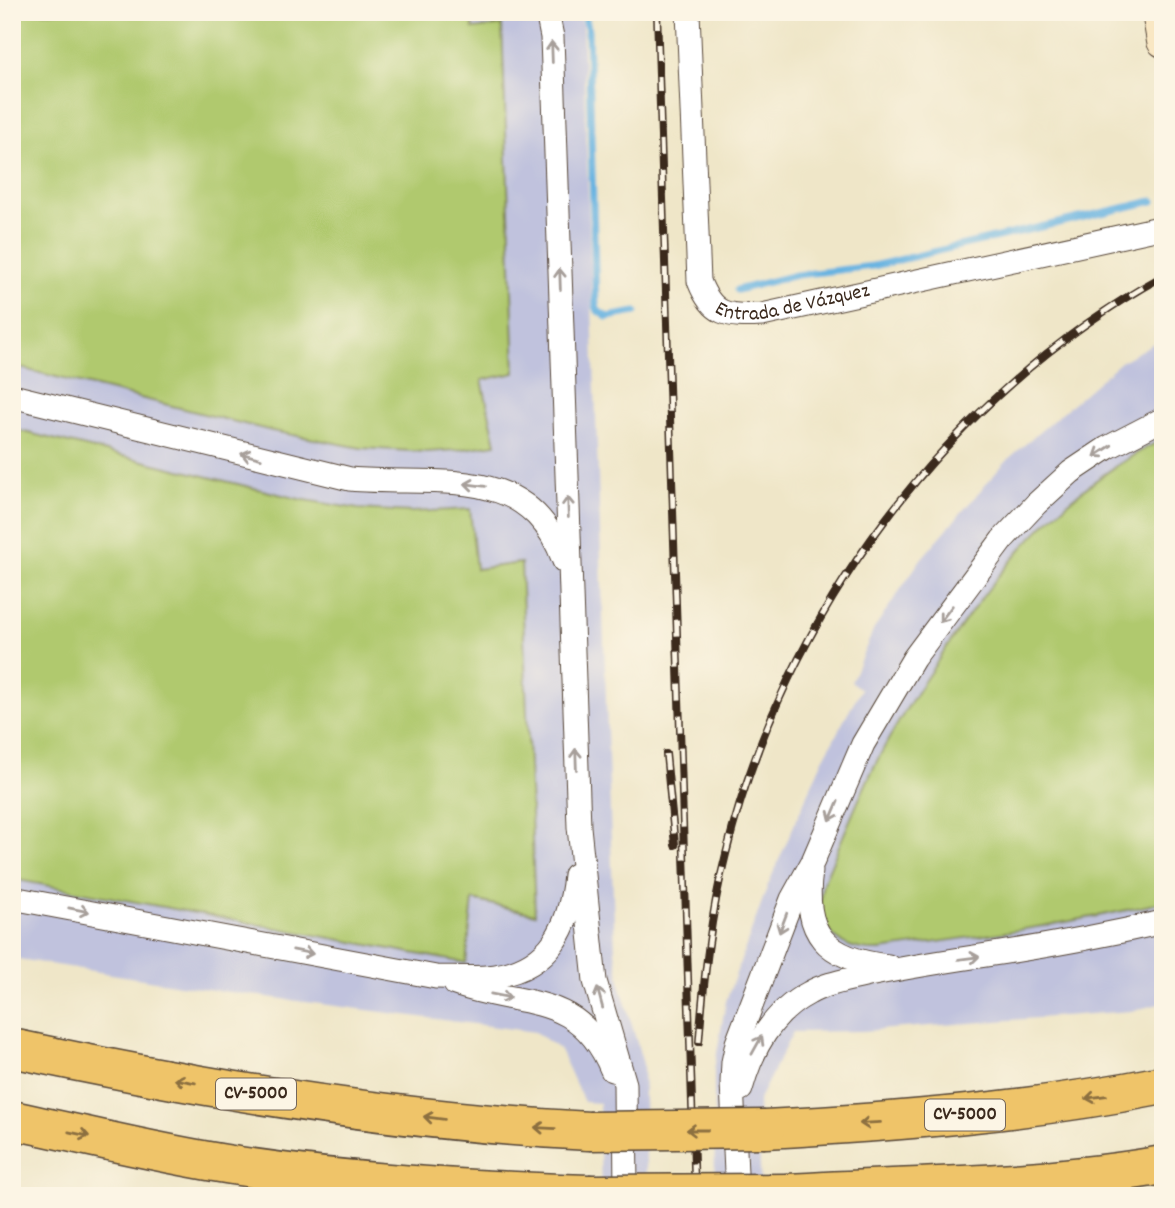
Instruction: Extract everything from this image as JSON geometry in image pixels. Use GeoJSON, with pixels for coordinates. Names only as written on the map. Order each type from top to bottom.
{"type":"FeatureCollection","features":[{"type":"Feature","properties":{"kind":"highway","name":"CV-5000"},"geometry":{"type":"LineString","coordinates":[[12,1048],[247,1093],[502,1126],[589,1131],[750,1120],[885,1122],[998,1112],[1163,1085]]}},
{"type":"Feature","properties":{"kind":"highway"},"geometry":{"type":"LineString","coordinates":[[12,1120],[230,1165],[330,1178],[474,1190],[607,1195],[973,1186],[1114,1174],[1163,1165]]}},
{"type":"Feature","properties":{"kind":"highway"},"geometry":{"type":"LineString","coordinates":[[805,1192],[981,1174],[1113,1155],[1163,1144]]}},
{"type":"Feature","properties":{"kind":"street"},"geometry":{"type":"LineString","coordinates":[[547,12],[552,37],[579,827],[593,969],[601,1005],[622,1065],[625,1084],[625,1112],[607,1195]]}},
{"type":"Feature","properties":{"kind":"street","name":"Entrada de Vázquez"},"geometry":{"type":"LineString","coordinates":[[688,12],[699,281],[713,307],[724,314],[762,315],[1155,229],[1163,225]]}},
{"type":"Feature","properties":{"kind":"street"},"geometry":{"type":"LineString","coordinates":[[1158,12],[1163,41]]}},
{"type":"Feature","properties":{"kind":"street"},"geometry":{"type":"LineString","coordinates":[[12,396],[350,479],[468,483],[489,487],[509,494],[529,506],[545,522],[558,542],[570,577]]}},
{"type":"Feature","properties":{"kind":"street"},"geometry":{"type":"LineString","coordinates":[[750,1120],[733,1062],[737,1043],[792,899],[813,862],[863,744],[901,679],[1002,540],[1071,472],[1107,448],[1163,419]]}},
{"type":"Feature","properties":{"kind":"street"},"geometry":{"type":"LineString","coordinates":[[12,898],[436,976],[478,977],[508,973],[524,967],[551,945],[561,932],[572,902],[579,827]]}},
{"type":"Feature","properties":{"kind":"street"},"geometry":{"type":"LineString","coordinates":[[813,862],[809,889],[810,909],[815,926],[824,941],[847,958],[901,968]]}},
{"type":"Feature","properties":{"kind":"street"},"geometry":{"type":"LineString","coordinates":[[737,1196],[750,1120],[752,1054],[764,1033],[793,1003],[827,985],[901,968],[1106,935],[1163,922]]}},
{"type":"Feature","properties":{"kind":"street"},"geometry":{"type":"LineString","coordinates":[[436,976],[473,990],[545,1004],[574,1018],[597,1042],[607,1058],[625,1112]]}},
{"type":"Feature","properties":{"kind":"shaded area"},"geometry":{"type":"Polygon","coordinates":[[[12,12],[579,12],[582,24],[615,951],[621,987],[643,1064],[647,1196],[601,1196],[599,1103],[584,1102],[560,1050],[535,1032],[192,987],[12,958],[12,12]]]}},
{"type":"Feature","properties":{"kind":"shaded area"},"geometry":{"type":"Polygon","coordinates":[[[1163,338],[1163,1003],[1131,1011],[863,1031],[793,1032],[758,1101],[761,1196],[715,1196],[714,1070],[726,1001],[768,885],[822,761],[861,689],[851,682],[874,629],[921,559],[1007,460],[1122,361],[1163,338]]]}},
{"type":"Feature","properties":{"kind":"green space"},"geometry":{"type":"Polygon","coordinates":[[[12,12],[471,12],[473,29],[502,25],[515,373],[482,380],[496,444],[427,452],[361,448],[272,431],[12,366],[12,12]]]}},
{"type":"Feature","properties":{"kind":"green space"},"geometry":{"type":"Polygon","coordinates":[[[12,429],[299,499],[358,509],[412,512],[470,509],[476,569],[521,563],[535,914],[473,900],[466,963],[12,879],[12,429]]]}},
{"type":"Feature","properties":{"kind":"green space"},"geometry":{"type":"Polygon","coordinates":[[[1163,439],[1163,902],[1058,923],[880,950],[851,946],[840,941],[825,924],[821,912],[823,883],[870,776],[912,700],[982,597],[1033,536],[1092,483],[1163,439]]]}},
{"type":"Feature","properties":{"kind":"waterway"},"geometry":{"type":"LineString","coordinates":[[584,12],[588,30],[596,305],[598,311],[607,317],[636,312]]}},
{"type":"Feature","properties":{"kind":"waterway"},"geometry":{"type":"LineString","coordinates":[[737,290],[796,275],[873,266],[1153,201]]}},
{"type":"Feature","properties":{"kind":"railway"},"geometry":{"type":"LineString","coordinates":[[657,12],[695,1196]]}},
{"type":"Feature","properties":{"kind":"railway"},"geometry":{"type":"LineString","coordinates":[[699,1042],[712,924],[726,854],[753,765],[788,680],[833,597],[885,520],[945,448],[1012,383],[1085,325],[1163,276]]}},
{"type":"Feature","properties":{"kind":"railway"},"geometry":{"type":"LineString","coordinates":[[666,754],[675,845]]}}]}
